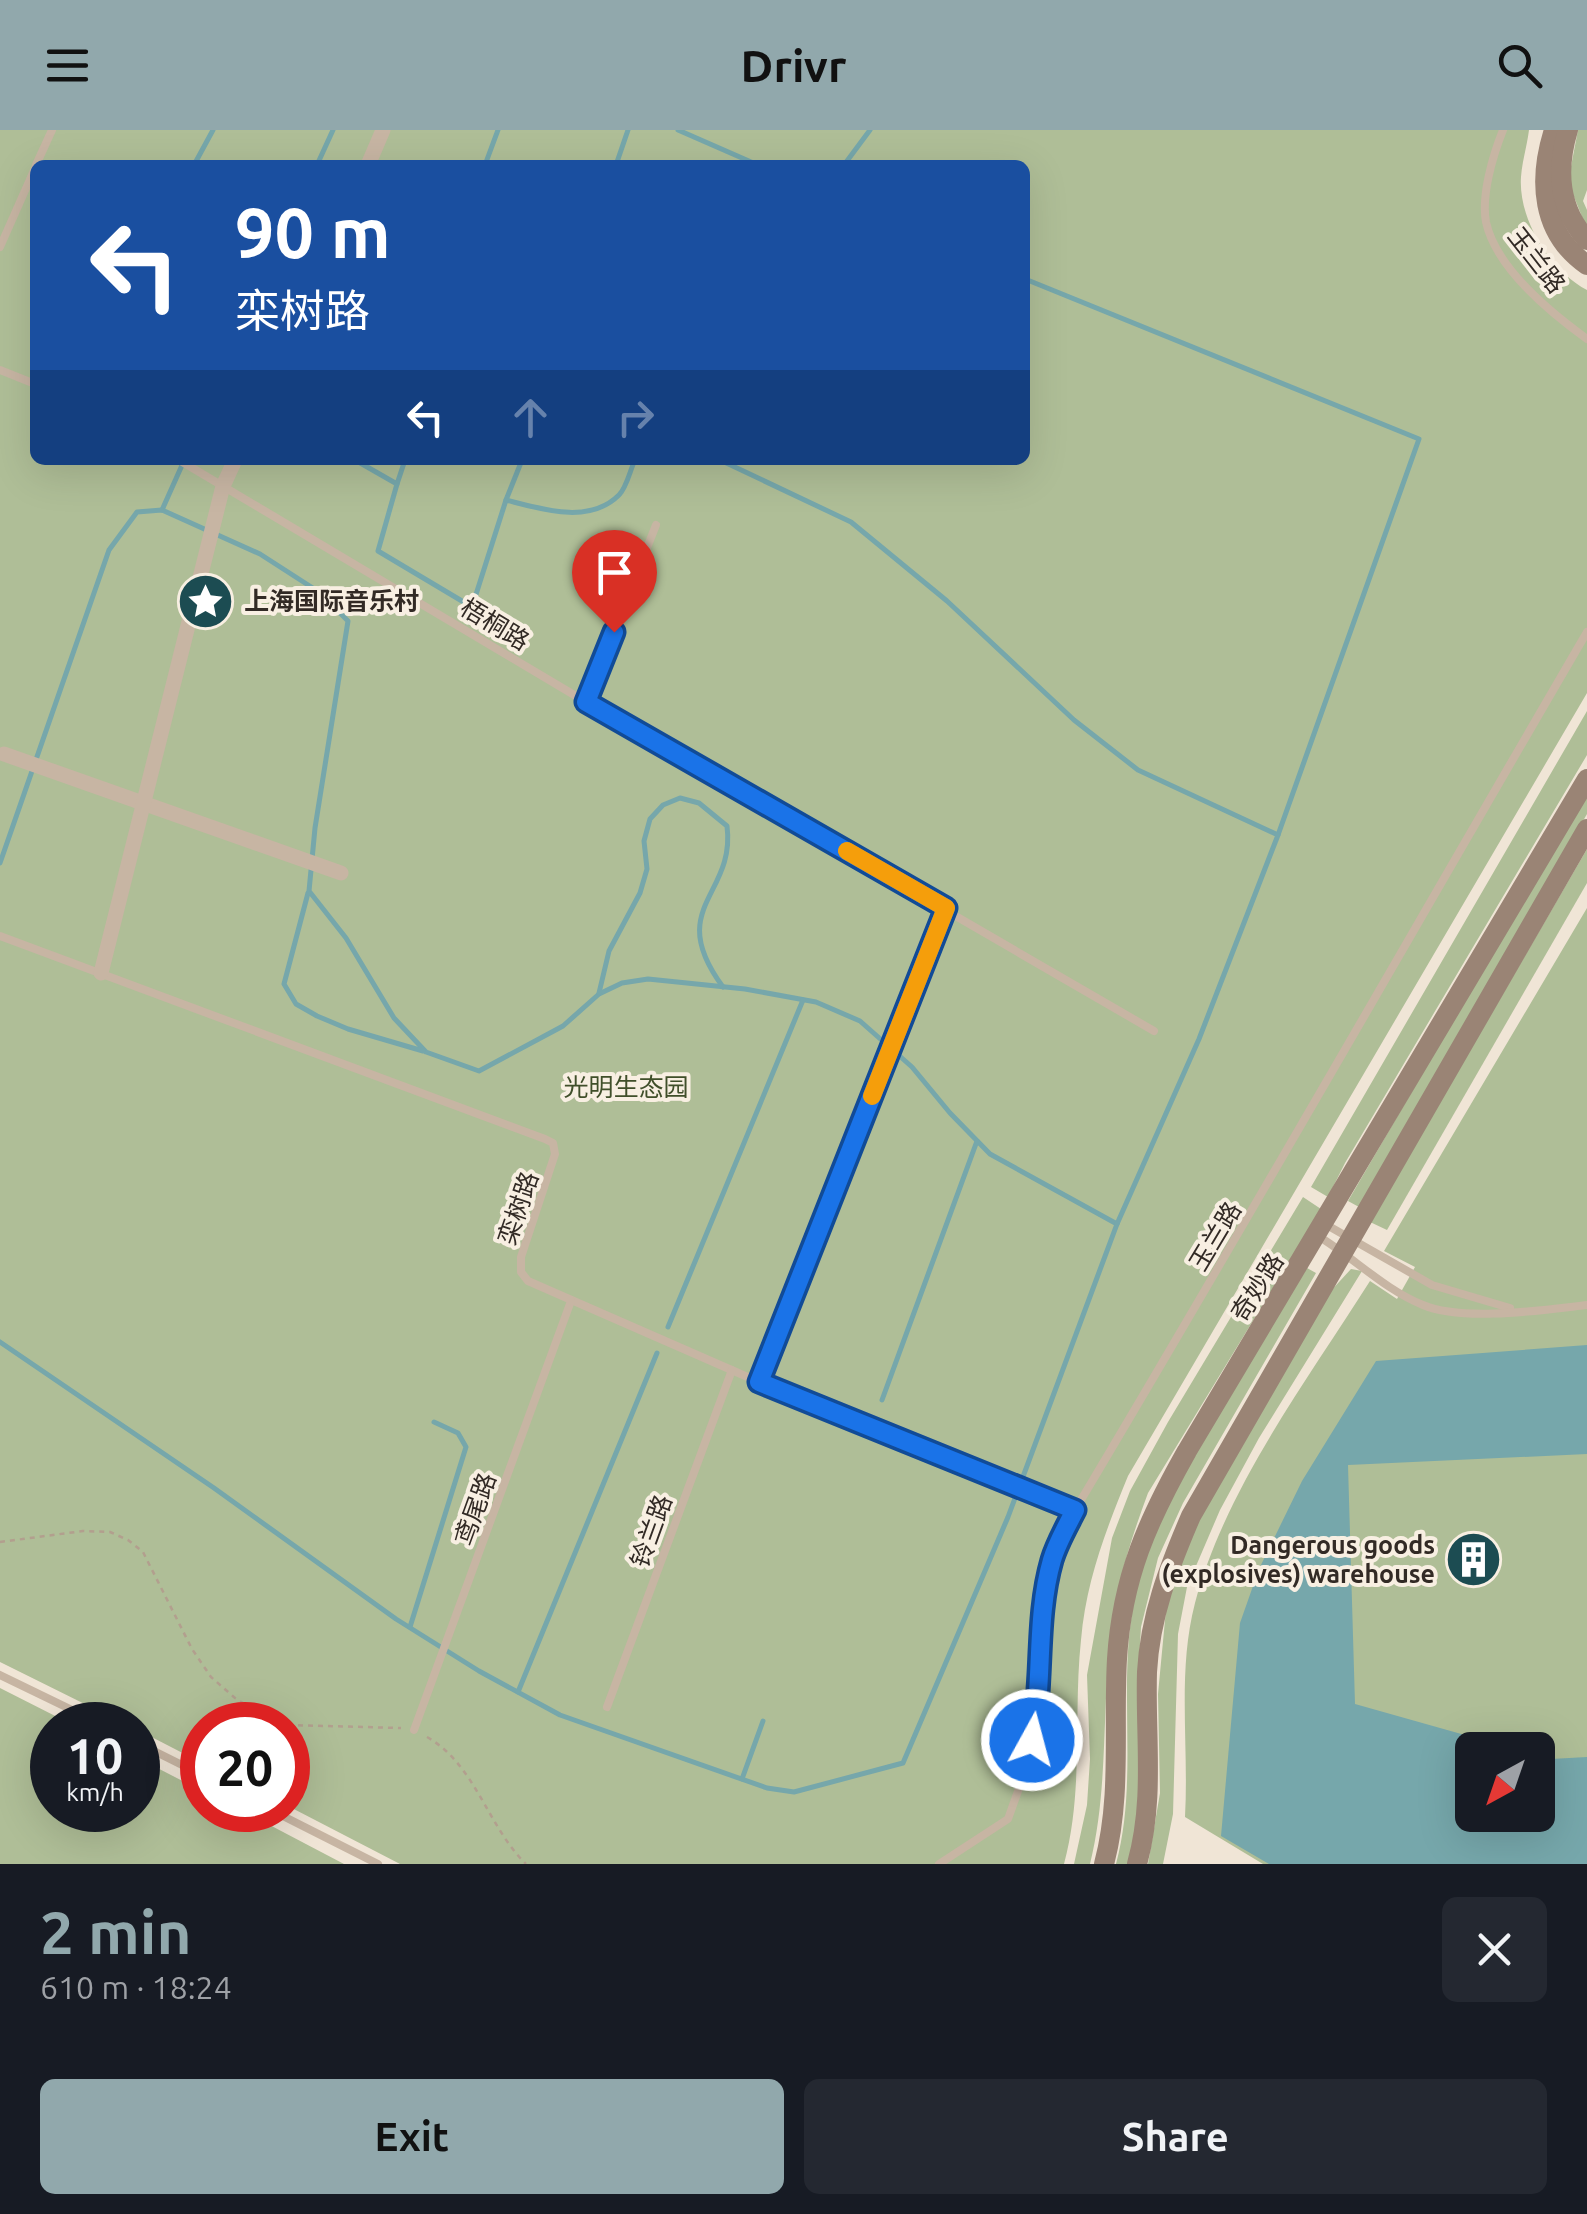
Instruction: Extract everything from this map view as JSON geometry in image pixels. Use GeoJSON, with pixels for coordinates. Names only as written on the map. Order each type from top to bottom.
{"type":"FeatureCollection","features":[{"type":"Feature","properties":{"kind":"street"},"geometry":{"type":"LineString","coordinates":[[370,160],[384,130]]}},
{"type":"Feature","properties":{"kind":"street"},"geometry":{"type":"LineString","coordinates":[[1554,130],[1544,167],[1548,212],[1563,242],[1587,266]]}},
{"type":"Feature","properties":{"kind":"street"},"geometry":{"type":"LineString","coordinates":[[1568,130],[1560,175],[1562,194],[1575,227],[1587,240]]}},
{"type":"Feature","properties":{"kind":"street"},"geometry":{"type":"LineString","coordinates":[[101,974],[212,532],[233,465]]}},
{"type":"Feature","properties":{"kind":"street"},"geometry":{"type":"LineString","coordinates":[[4,754],[341,873]]}},
{"type":"Feature","properties":{"kind":"street","name":"奇妙路"},"geometry":{"type":"LineString","coordinates":[[1104,1864],[1114,1808],[1117,1656],[1123,1609],[1144,1532],[1196,1436],[1587,780]]}},
{"type":"Feature","properties":{"kind":"street"},"geometry":{"type":"LineString","coordinates":[[1138,1864],[1146,1834],[1150,1764],[1148,1672],[1154,1615],[1190,1516],[1587,829]]}},
{"type":"Feature","properties":{"kind":"lane"},"geometry":{"type":"LineString","coordinates":[[39,160],[52,130]]}},
{"type":"Feature","properties":{"kind":"lane","name":"玉兰路"},"geometry":{"type":"LineString","coordinates":[[1503,130],[1486,197],[1486,222],[1498,250],[1525,286],[1560,320],[1587,339]]}},
{"type":"Feature","properties":{"kind":"lane"},"geometry":{"type":"LineString","coordinates":[[0,247],[30,180]]}},
{"type":"Feature","properties":{"kind":"lane"},"geometry":{"type":"LineString","coordinates":[[0,370],[30,382]]}},
{"type":"Feature","properties":{"kind":"lane","name":"梧桐路"},"geometry":{"type":"LineString","coordinates":[[189,465],[586,702],[1154,1031]]}},
{"type":"Feature","properties":{"kind":"lane"},"geometry":{"type":"LineString","coordinates":[[586,702],[656,526]]}},
{"type":"Feature","properties":{"kind":"lane","name":"玉兰路"},"geometry":{"type":"LineString","coordinates":[[939,1864],[1008,1819],[1027,1766],[1038,1714],[1042,1609],[1052,1557],[1075,1510],[1264,1193],[1587,632]]}},
{"type":"Feature","properties":{"kind":"lane"},"geometry":{"type":"LineString","coordinates":[[759,1382],[946,908]]}},
{"type":"Feature","properties":{"kind":"lane","name":"栾树路"},"geometry":{"type":"LineString","coordinates":[[0,936],[553,1143],[553,1166],[521,1257],[521,1272],[528,1281],[759,1382],[1075,1510]]}},
{"type":"Feature","properties":{"kind":"lane"},"geometry":{"type":"LineString","coordinates":[[1322,1230],[1432,1285],[1524,1312]]}},
{"type":"Feature","properties":{"kind":"lane"},"geometry":{"type":"LineString","coordinates":[[1322,1230],[1346,1244],[1420,1305],[1441,1311],[1524,1312],[1587,1304]]}},
{"type":"Feature","properties":{"kind":"lane","name":"鸢尾路"},"geometry":{"type":"LineString","coordinates":[[414,1730],[571,1300]]}},
{"type":"Feature","properties":{"kind":"lane","name":"铃兰路"},"geometry":{"type":"LineString","coordinates":[[608,1707],[732,1370]]}},
{"type":"Feature","properties":{"kind":"lane"},"geometry":{"type":"LineString","coordinates":[[0,1675],[55,1702]]}},
{"type":"Feature","properties":{"kind":"lane"},"geometry":{"type":"LineString","coordinates":[[310,1830],[378,1864]]}},
{"type":"Feature","properties":{"kind":"path"},"geometry":{"type":"LineString","coordinates":[[0,1542],[83,1531],[110,1532],[128,1540],[143,1552],[192,1649],[211,1676],[241,1702]]}},
{"type":"Feature","properties":{"kind":"path"},"geometry":{"type":"LineString","coordinates":[[310,1726],[414,1730],[441,1745],[462,1766],[512,1850],[526,1864]]}},
{"type":"Feature","properties":{"kind":"green space","name":"光明生态园"},"geometry":{"type":"Polygon","coordinates":[[[0,130],[1529,130],[1521,177],[1525,210],[1549,257],[1587,290],[1587,693],[1128,1476],[1087,1597],[1079,1668],[1074,1808],[1064,1864],[400,1864],[310,1817],[310,1702],[180,1702],[180,1752],[160,1741],[160,1702],[81,1702],[0,1662],[0,130]]]}},
{"type":"Feature","properties":{"kind":"green space"},"geometry":{"type":"Polygon","coordinates":[[[1578,130],[1587,130],[1587,190],[1583,201],[1587,229],[1568,182],[1578,130]]]}},
{"type":"Feature","properties":{"kind":"green space"},"geometry":{"type":"Polygon","coordinates":[[[1587,711],[1587,755],[1328,1197],[1311,1187],[1587,711]]]}},
{"type":"Feature","properties":{"kind":"green space"},"geometry":{"type":"Polygon","coordinates":[[[1587,791],[1587,814],[1359,1207],[1348,1201],[1587,791]]]}},
{"type":"Feature","properties":{"kind":"green space"},"geometry":{"type":"Polygon","coordinates":[[[1587,849],[1587,883],[1387,1230],[1370,1222],[1587,849]]]}},
{"type":"Feature","properties":{"kind":"green space"},"geometry":{"type":"Polygon","coordinates":[[[1587,908],[1587,1864],[1263,1864],[1185,1817],[1186,1656],[1195,1603],[1226,1518],[1270,1436],[1370,1281],[1397,1299],[1415,1267],[1384,1251],[1587,908]]]}},
{"type":"Feature","properties":{"kind":"green space"},"geometry":{"type":"Polygon","coordinates":[[[1303,1197],[1321,1209],[1148,1493],[1141,1511],[1112,1623],[1096,1837],[1090,1864],[1074,1864],[1087,1805],[1087,1675],[1112,1538],[1130,1491],[1168,1422],[1303,1197]]]}},
{"type":"Feature","properties":{"kind":"green space"},"geometry":{"type":"Polygon","coordinates":[[[1307,1268],[1316,1273],[1183,1503],[1158,1558],[1141,1627],[1140,1813],[1128,1864],[1116,1864],[1126,1802],[1128,1644],[1146,1558],[1195,1454],[1307,1268]]]}},
{"type":"Feature","properties":{"kind":"green space"},"geometry":{"type":"Polygon","coordinates":[[[1351,1269],[1362,1271],[1259,1438],[1220,1510],[1187,1587],[1178,1634],[1173,1814],[1163,1864],[1148,1864],[1160,1793],[1158,1694],[1167,1599],[1189,1532],[1328,1294],[1351,1269]]]}},
{"type":"Feature","properties":{"kind":"green space"},"geometry":{"type":"Polygon","coordinates":[[[0,1688],[30,1703],[30,1832],[160,1832],[160,1769],[180,1780],[180,1832],[283,1832],[344,1864],[0,1864],[0,1688]]]}},
{"type":"Feature","properties":{"kind":"water"},"geometry":{"type":"Polygon","coordinates":[[[1587,1345],[1587,1454],[1348,1465],[1355,1704],[1455,1732],[1455,1832],[1555,1832],[1555,1759],[1587,1757],[1587,1864],[1269,1864],[1221,1836],[1240,1623],[1259,1569],[1302,1481],[1376,1361],[1587,1345]]]}},
{"type":"Feature","properties":{"kind":"waterway"},"geometry":{"type":"LineString","coordinates":[[197,160],[213,130]]}},
{"type":"Feature","properties":{"kind":"waterway"},"geometry":{"type":"LineString","coordinates":[[319,160],[333,130]]}},
{"type":"Feature","properties":{"kind":"waterway"},"geometry":{"type":"LineString","coordinates":[[487,160],[498,130]]}},
{"type":"Feature","properties":{"kind":"waterway"},"geometry":{"type":"LineString","coordinates":[[618,160],[628,130]]}},
{"type":"Feature","properties":{"kind":"waterway"},"geometry":{"type":"LineString","coordinates":[[678,130],[747,160]]}},
{"type":"Feature","properties":{"kind":"waterway"},"geometry":{"type":"LineString","coordinates":[[848,160],[870,130]]}},
{"type":"Feature","properties":{"kind":"waterway"},"geometry":{"type":"LineString","coordinates":[[1030,281],[1419,439],[1278,835]]}},
{"type":"Feature","properties":{"kind":"waterway"},"geometry":{"type":"LineString","coordinates":[[162,510],[182,465]]}},
{"type":"Feature","properties":{"kind":"waterway"},"geometry":{"type":"LineString","coordinates":[[364,465],[397,484],[378,551],[472,607],[506,500],[564,512],[594,510],[619,495],[633,465]]}},
{"type":"Feature","properties":{"kind":"waterway"},"geometry":{"type":"LineString","coordinates":[[397,484],[403,465]]}},
{"type":"Feature","properties":{"kind":"waterway"},"geometry":{"type":"LineString","coordinates":[[506,500],[520,465]]}},
{"type":"Feature","properties":{"kind":"waterway"},"geometry":{"type":"LineString","coordinates":[[0,1342],[214,1488],[396,1619],[560,1715],[767,1788],[794,1792],[903,1763],[1008,1517],[1117,1224],[1199,1039],[1278,835],[1138,770],[1074,720],[947,601],[851,522],[731,465]]}},
{"type":"Feature","properties":{"kind":"waterway"},"geometry":{"type":"LineString","coordinates":[[0,863],[109,550],[137,512],[162,510],[260,554],[319,592],[348,621],[315,828],[309,891],[346,938],[394,1018],[426,1052],[479,1071],[563,1026],[599,994],[622,983],[648,979],[745,989],[816,1002],[860,1021],[912,1067],[990,1154],[1117,1224]]}},
{"type":"Feature","properties":{"kind":"waterway"},"geometry":{"type":"LineString","coordinates":[[599,993],[609,951],[640,893],[647,869],[644,841],[650,819],[663,805],[680,798],[699,803],[727,826],[727,850],[701,919],[700,938],[707,960],[723,987]]}},
{"type":"Feature","properties":{"kind":"waterway"},"geometry":{"type":"LineString","coordinates":[[308,893],[284,984],[296,1004],[348,1029],[423,1051]]}},
{"type":"Feature","properties":{"kind":"waterway"},"geometry":{"type":"LineString","coordinates":[[668,1327],[803,1000]]}},
{"type":"Feature","properties":{"kind":"waterway"},"geometry":{"type":"LineString","coordinates":[[882,1400],[977,1141]]}},
{"type":"Feature","properties":{"kind":"waterway"},"geometry":{"type":"LineString","coordinates":[[518,1692],[657,1353]]}},
{"type":"Feature","properties":{"kind":"waterway"},"geometry":{"type":"LineString","coordinates":[[410,1627],[466,1447],[458,1433],[434,1422]]}},
{"type":"Feature","properties":{"kind":"waterway"},"geometry":{"type":"LineString","coordinates":[[742,1779],[763,1721]]}},
{"type":"Feature","properties":{"kind":"slow traffic"},"geometry":{"type":"LineString","coordinates":[[847,851],[946,908],[872,1096]]}},
{"type":"Feature","properties":{"kind":"place","name":"上海国际音乐村"},"geometry":{"type":"Point","coordinates":[205,601]}},
{"type":"Feature","properties":{"kind":"place","name":"Dangerous goods (explosives) warehouse"},"geometry":{"type":"Point","coordinates":[1474,1559]}},
{"type":"Feature","properties":{"kind":"route"},"geometry":{"type":"LineString","coordinates":[[614,632],[586,702],[946,908],[759,1382],[1075,1510],[1052,1557],[1042,1609],[1038,1714],[1032,1740]]}}]}
